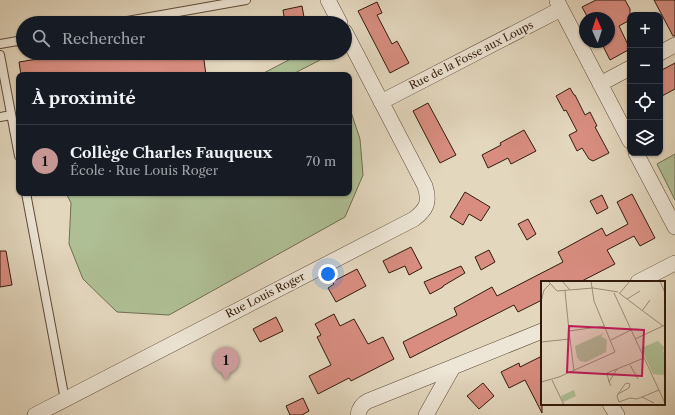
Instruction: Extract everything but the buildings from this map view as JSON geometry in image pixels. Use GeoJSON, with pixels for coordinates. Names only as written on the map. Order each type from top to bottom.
{"type":"FeatureCollection","features":[{"type":"Feature","properties":{"kind":"street"},"geometry":{"type":"LineString","coordinates":[[328,0],[336,16]]}},
{"type":"Feature","properties":{"kind":"street"},"geometry":{"type":"LineString","coordinates":[[559,4],[627,135]]}},
{"type":"Feature","properties":{"kind":"street","name":"Rue de la Fosse aux Loups"},"geometry":{"type":"LineString","coordinates":[[381,102],[559,4]]}},
{"type":"Feature","properties":{"kind":"street"},"geometry":{"type":"LineString","coordinates":[[663,51],[675,45]]}},
{"type":"Feature","properties":{"kind":"street","name":"Rue Louis Roger"},"geometry":{"type":"LineString","coordinates":[[35,415],[414,219],[422,213],[428,201],[425,186],[352,46]]}},
{"type":"Feature","properties":{"kind":"street"},"geometry":{"type":"LineString","coordinates":[[600,84],[627,70]]}},
{"type":"Feature","properties":{"kind":"street"},"geometry":{"type":"LineString","coordinates":[[638,156],[675,227]]}},
{"type":"Feature","properties":{"kind":"street"},"geometry":{"type":"LineString","coordinates":[[640,281],[675,263]]}},
{"type":"Feature","properties":{"kind":"street"},"geometry":{"type":"LineString","coordinates":[[358,415],[359,409],[368,401],[541,331]]}},
{"type":"Feature","properties":{"kind":"street"},"geometry":{"type":"LineString","coordinates":[[426,415],[453,368]]}},
{"type":"Feature","properties":{"kind":"street"},"geometry":{"type":"LineString","coordinates":[[611,405],[617,415]]}},
{"type":"Feature","properties":{"kind":"lane"},"geometry":{"type":"LineString","coordinates":[[156,16],[246,0]]}},
{"type":"Feature","properties":{"kind":"lane"},"geometry":{"type":"LineString","coordinates":[[0,44],[16,41]]}},
{"type":"Feature","properties":{"kind":"lane"},"geometry":{"type":"LineString","coordinates":[[0,55],[16,141]]}},
{"type":"Feature","properties":{"kind":"lane"},"geometry":{"type":"LineString","coordinates":[[0,117],[11,115]]}},
{"type":"Feature","properties":{"kind":"lane"},"geometry":{"type":"LineString","coordinates":[[27,196],[65,400]]}},
{"type":"Feature","properties":{"kind":"green space"},"geometry":{"type":"Polygon","coordinates":[[[289,60],[320,60],[297,72],[266,72],[289,60]]]}},
{"type":"Feature","properties":{"kind":"green space"},"geometry":{"type":"Polygon","coordinates":[[[352,115],[360,139],[363,175],[345,217],[169,315],[117,312],[83,279],[69,244],[71,203],[68,196],[352,196],[352,115]]]}},
{"type":"Feature","properties":{"kind":"green space"},"geometry":{"type":"Polygon","coordinates":[[[675,154],[675,200],[657,164],[675,154]]]}},
{"type":"Feature","properties":{"kind":"place","name":"Collège Charles Fauqueux"},"geometry":{"type":"Point","coordinates":[226,380]}}]}
